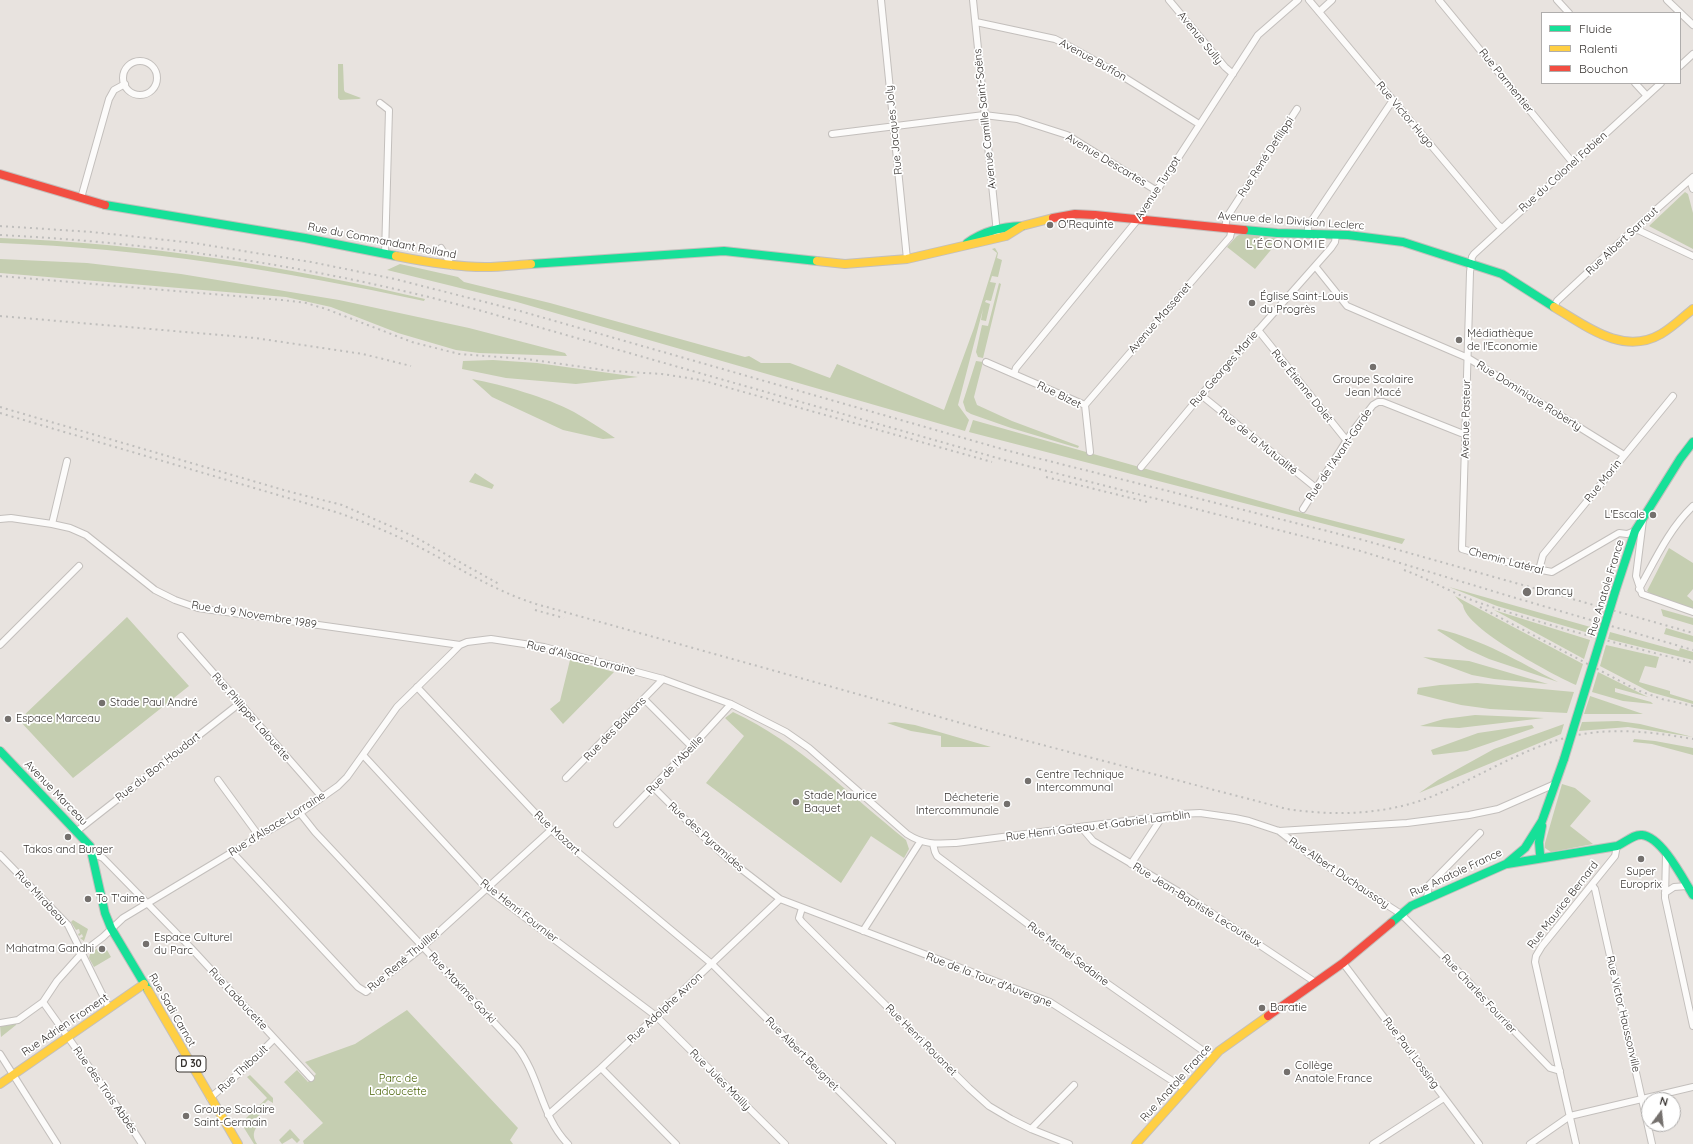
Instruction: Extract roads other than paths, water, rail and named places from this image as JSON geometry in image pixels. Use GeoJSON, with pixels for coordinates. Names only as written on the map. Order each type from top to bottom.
{"type":"FeatureCollection","features":[{"type":"Feature","properties":{"kind":"street","name":"Rue Jacques Joly"},"geometry":{"type":"LineString","coordinates":[[881,0],[907,259]]}},
{"type":"Feature","properties":{"kind":"street","name":"Avenue Camille Saint-Saëns"},"geometry":{"type":"LineString","coordinates":[[973,0],[997,238]]}},
{"type":"Feature","properties":{"kind":"street","name":"Avenue Sully"},"geometry":{"type":"LineString","coordinates":[[1169,0],[1225,68],[1233,74]]}},
{"type":"Feature","properties":{"kind":"street","name":"Avenue Turgot"},"geometry":{"type":"LineString","coordinates":[[1014,374],[1016,368],[1139,218],[1258,35],[1298,0]]}},
{"type":"Feature","properties":{"kind":"street","name":"Rue Victor Hugo"},"geometry":{"type":"LineString","coordinates":[[1309,0],[1498,226],[1502,228]]}},
{"type":"Feature","properties":{"kind":"street"},"geometry":{"type":"LineString","coordinates":[[1319,12],[1332,0]]}},
{"type":"Feature","properties":{"kind":"street","name":"Rue Parmentier"},"geometry":{"type":"LineString","coordinates":[[1439,0],[1573,163]]}},
{"type":"Feature","properties":{"kind":"street"},"geometry":{"type":"LineString","coordinates":[[1557,0],[1568,12]]}},
{"type":"Feature","properties":{"kind":"street"},"geometry":{"type":"LineString","coordinates":[[1667,0],[1679,12]]}},
{"type":"Feature","properties":{"kind":"street"},"geometry":{"type":"LineString","coordinates":[[1681,13],[1693,25]]}},
{"type":"Feature","properties":{"kind":"street","name":"Avenue Buffon"},"geometry":{"type":"LineString","coordinates":[[976,22],[1055,39],[1119,74],[1200,124]]}},
{"type":"Feature","properties":{"kind":"street"},"geometry":{"type":"LineString","coordinates":[[1681,65],[1693,54]]}},
{"type":"Feature","properties":{"kind":"street"},"geometry":{"type":"LineString","coordinates":[[134,63],[147,63],[156,72],[156,84],[148,94],[135,94],[128,90],[124,84],[124,72],[134,63]]}},
{"type":"Feature","properties":{"kind":"street"},"geometry":{"type":"LineString","coordinates":[[81,198],[109,99],[114,90],[124,84]]}},
{"type":"Feature","properties":{"kind":"street"},"geometry":{"type":"LineString","coordinates":[[1636,84],[1647,96]]}},
{"type":"Feature","properties":{"kind":"street","name":"Rue du Colonel Fabien"},"geometry":{"type":"LineString","coordinates":[[1471,264],[1472,257],[1502,228],[1660,84]]}},
{"type":"Feature","properties":{"kind":"street"},"geometry":{"type":"LineString","coordinates":[[1308,234],[1308,226],[1393,100]]}},
{"type":"Feature","properties":{"kind":"street"},"geometry":{"type":"LineString","coordinates":[[380,103],[389,110],[385,254]]}},
{"type":"Feature","properties":{"kind":"street","name":"Rue René Defilippi"},"geometry":{"type":"LineString","coordinates":[[1228,228],[1227,217],[1297,108]]}},
{"type":"Feature","properties":{"kind":"street","name":"Avenue Descartes"},"geometry":{"type":"LineString","coordinates":[[832,134],[894,125],[984,115],[1017,119],[1067,135],[1157,191]]}},
{"type":"Feature","properties":{"kind":"street","name":"Rue du Commandant Rolland"},"geometry":{"type":"LineString","coordinates":[[0,174],[101,204],[305,238],[452,266],[486,267],[724,251],[813,261]]}},
{"type":"Feature","properties":{"kind":"street"},"geometry":{"type":"LineString","coordinates":[[1691,179],[1693,189]]}},
{"type":"Feature","properties":{"kind":"street","name":"Rue Albert Sarraut"},"geometry":{"type":"LineString","coordinates":[[1554,307],[1557,301],[1632,231],[1638,230],[1641,223],[1691,179]]}},
{"type":"Feature","properties":{"kind":"street","name":"Avenue de la Division Leclerc"},"geometry":{"type":"LineString","coordinates":[[813,261],[845,264],[907,259],[1006,236],[1022,226],[1060,216],[1075,214],[1139,218],[1277,233],[1348,235],[1402,242],[1508,277],[1603,337],[1626,341],[1642,340],[1660,334],[1693,309]]}},
{"type":"Feature","properties":{"kind":"street"},"geometry":{"type":"LineString","coordinates":[[967,244],[977,235],[996,228],[1022,226]]}},
{"type":"Feature","properties":{"kind":"street","name":"Avenue Massenet"},"geometry":{"type":"LineString","coordinates":[[1085,405],[1230,237],[1228,228]]}},
{"type":"Feature","properties":{"kind":"street"},"geometry":{"type":"LineString","coordinates":[[1638,230],[1693,256]]}},
{"type":"Feature","properties":{"kind":"street","name":"Rue Georges Marie"},"geometry":{"type":"LineString","coordinates":[[1141,467],[1201,395],[1336,242],[1336,235]]}},
{"type":"Feature","properties":{"kind":"street"},"geometry":{"type":"LineString","coordinates":[[441,248],[452,266]]}},
{"type":"Feature","properties":{"kind":"street","name":"Avenue Pasteur"},"geometry":{"type":"LineString","coordinates":[[1462,549],[1468,358],[1468,308],[1471,264]]}},
{"type":"Feature","properties":{"kind":"street","name":"Rue Dominique Roberty"},"geometry":{"type":"LineString","coordinates":[[1315,266],[1347,306],[1468,358],[1624,454]]}},
{"type":"Feature","properties":{"kind":"street","name":"Rue Étienne Dolet"},"geometry":{"type":"LineString","coordinates":[[1258,330],[1347,441]]}},
{"type":"Feature","properties":{"kind":"street","name":"Rue Bizet"},"geometry":{"type":"LineString","coordinates":[[986,362],[1085,405],[1090,452]]}},
{"type":"Feature","properties":{"kind":"street","name":"Rue de la Mutualité"},"geometry":{"type":"LineString","coordinates":[[1201,395],[1316,488]]}},
{"type":"Feature","properties":{"kind":"street","name":"Rue Morin"},"geometry":{"type":"LineString","coordinates":[[1539,570],[1543,555],[1624,454],[1673,396]]}},
{"type":"Feature","properties":{"kind":"street","name":"Rue de l'Avant-Garde"},"geometry":{"type":"LineString","coordinates":[[1303,510],[1316,488],[1372,405],[1378,402],[1383,402],[1461,433],[1466,433]]}},
{"type":"Feature","properties":{"kind":"street","name":"Rue Anatole France"},"geometry":{"type":"LineString","coordinates":[[1136,1144],[1212,1057],[1343,963],[1411,906],[1506,864],[1525,848],[1542,821],[1564,759],[1615,592],[1636,531],[1680,459],[1693,442]]}},
{"type":"Feature","properties":{"kind":"street"},"geometry":{"type":"LineString","coordinates":[[52,524],[67,461]]}},
{"type":"Feature","properties":{"kind":"street"},"geometry":{"type":"LineString","coordinates":[[1639,589],[1665,541],[1684,515],[1693,506]]}},
{"type":"Feature","properties":{"kind":"street","name":"Rue du 9 Novembre 1989"},"geometry":{"type":"LineString","coordinates":[[0,519],[11,518],[52,524],[70,528],[86,535],[155,590],[175,600],[198,608],[460,645]]}},
{"type":"Feature","properties":{"kind":"street"},"geometry":{"type":"LineString","coordinates":[[1643,519],[1636,576],[1639,589],[1646,597],[1693,612]]}},
{"type":"Feature","properties":{"kind":"street","name":"Chemin Latéral"},"geometry":{"type":"LineString","coordinates":[[1462,549],[1539,570],[1552,572],[1618,533],[1627,534],[1636,531]]}},
{"type":"Feature","properties":{"kind":"street"},"geometry":{"type":"LineString","coordinates":[[0,645],[78,566]]}},
{"type":"Feature","properties":{"kind":"street","name":"Rue Philippe Lalouette"},"geometry":{"type":"LineString","coordinates":[[181,636],[322,797]]}},
{"type":"Feature","properties":{"kind":"street","name":"Rue d'Alsace-Lorraine"},"geometry":{"type":"LineString","coordinates":[[43,1002],[57,981],[82,953],[103,937],[123,918],[300,813],[344,781],[398,707],[417,687],[460,645],[482,639],[518,642],[544,647],[663,679],[731,704],[786,732],[809,748],[907,834],[920,842]]}},
{"type":"Feature","properties":{"kind":"street","name":"Rue des Balkans"},"geometry":{"type":"LineString","coordinates":[[566,778],[663,679]]}},
{"type":"Feature","properties":{"kind":"street","name":"Rue Mozart"},"geometry":{"type":"LineString","coordinates":[[417,687],[550,830],[712,964]]}},
{"type":"Feature","properties":{"kind":"street"},"geometry":{"type":"LineString","coordinates":[[644,700],[692,746]]}},
{"type":"Feature","properties":{"kind":"street","name":"Rue du Bon Houdart"},"geometry":{"type":"LineString","coordinates":[[77,831],[240,703]]}},
{"type":"Feature","properties":{"kind":"street","name":"Rue de l'Abeille"},"geometry":{"type":"LineString","coordinates":[[617,824],[731,704]]}},
{"type":"Feature","properties":{"kind":"street","name":"Avenue Marceau"},"geometry":{"type":"LineString","coordinates":[[0,750],[87,842],[92,853]]}},
{"type":"Feature","properties":{"kind":"street","name":"Rue Henri Fournier"},"geometry":{"type":"LineString","coordinates":[[363,755],[486,888],[656,1016]]}},
{"type":"Feature","properties":{"kind":"street"},"geometry":{"type":"LineString","coordinates":[[218,780],[259,836]]}},
{"type":"Feature","properties":{"kind":"street","name":"Rue Henri Gateau et Gabriel Lamblin"},"geometry":{"type":"LineString","coordinates":[[920,842],[933,844],[956,843],[1200,813],[1248,821],[1279,832],[1407,823],[1468,815],[1498,809],[1555,784]]}},
{"type":"Feature","properties":{"kind":"street","name":"Rue des Pyramides"},"geometry":{"type":"LineString","coordinates":[[653,787],[726,858],[780,899],[802,908]]}},
{"type":"Feature","properties":{"kind":"street","name":"Rue Maxime Gorki"},"geometry":{"type":"LineString","coordinates":[[300,813],[315,832],[466,991],[523,1055],[529,1066],[548,1115],[568,1144]]}},
{"type":"Feature","properties":{"kind":"street"},"geometry":{"type":"LineString","coordinates":[[1131,864],[1162,817]]}},
{"type":"Feature","properties":{"kind":"street"},"geometry":{"type":"LineString","coordinates":[[1542,821],[1539,842],[1543,856]]}},
{"type":"Feature","properties":{"kind":"street","name":"Rue Jean-Baptiste Lecouteux"},"geometry":{"type":"LineString","coordinates":[[1081,827],[1093,841],[1186,896],[1315,982]]}},
{"type":"Feature","properties":{"kind":"street","name":"Rue René Thuillier"},"geometry":{"type":"LineString","coordinates":[[232,852],[363,992],[369,991],[422,946],[550,830]]}},
{"type":"Feature","properties":{"kind":"street","name":"Rue Albert Duchaussoy"},"geometry":{"type":"LineString","coordinates":[[1279,832],[1401,914]]}},
{"type":"Feature","properties":{"kind":"street"},"geometry":{"type":"LineString","coordinates":[[1427,898],[1429,885],[1480,833]]}},
{"type":"Feature","properties":{"kind":"street"},"geometry":{"type":"LineString","coordinates":[[1617,846],[1626,843],[1634,837],[1642,835],[1655,840],[1693,895]]}},
{"type":"Feature","properties":{"kind":"street"},"geometry":{"type":"LineString","coordinates":[[863,931],[920,842]]}},
{"type":"Feature","properties":{"kind":"street","name":"Rue Michel Sedaine"},"geometry":{"type":"LineString","coordinates":[[933,844],[934,852],[937,856],[1108,984],[1212,1057]]}},
{"type":"Feature","properties":{"kind":"street","name":"Rue Maurice Bernard"},"geometry":{"type":"LineString","coordinates":[[1506,864],[1527,861],[1543,856],[1617,846],[1615,856],[1536,956],[1535,962],[1576,1144]]}},
{"type":"Feature","properties":{"kind":"street"},"geometry":{"type":"LineString","coordinates":[[1527,861],[1524,855],[1525,848],[1543,856]]}},
{"type":"Feature","properties":{"kind":"street","name":"Rue Ladoucette"},"geometry":{"type":"LineString","coordinates":[[92,853],[103,858],[191,948],[311,1078]]}},
{"type":"Feature","properties":{"kind":"street","name":"D 30"},"geometry":{"type":"LineString","coordinates":[[92,853],[105,913],[111,928]]}},
{"type":"Feature","properties":{"kind":"street"},"geometry":{"type":"LineString","coordinates":[[1666,854],[1665,893],[1693,1026]]}},
{"type":"Feature","properties":{"kind":"street","name":"Rue Mirabeau"},"geometry":{"type":"LineString","coordinates":[[0,855],[68,925],[109,1008]]}},
{"type":"Feature","properties":{"kind":"street","name":"Rue Victor Haussonville"},"geometry":{"type":"LineString","coordinates":[[1592,885],[1595,889],[1641,1095]]}},
{"type":"Feature","properties":{"kind":"street"},"geometry":{"type":"LineString","coordinates":[[1665,893],[1674,887],[1687,886]]}},
{"type":"Feature","properties":{"kind":"street","name":"Rue Adolphe Avron"},"geometry":{"type":"LineString","coordinates":[[548,1115],[601,1068],[780,899]]}},
{"type":"Feature","properties":{"kind":"street","name":"Rue de la Tour d'Auvergne"},"geometry":{"type":"LineString","coordinates":[[802,908],[1050,1002],[1185,1089]]}},
{"type":"Feature","properties":{"kind":"street","name":"Rue Henri Rouanet"},"geometry":{"type":"LineString","coordinates":[[802,908],[799,918],[802,922],[989,1106],[1031,1129],[1069,1144]]}},
{"type":"Feature","properties":{"kind":"street","name":"Rue Charles Fourrier"},"geometry":{"type":"LineString","coordinates":[[1401,914],[1464,977],[1550,1068],[1560,1071]]}},
{"type":"Feature","properties":{"kind":"street","name":"Rue Sadi Carnot"},"geometry":{"type":"LineString","coordinates":[[111,928],[238,1144]]}},
{"type":"Feature","properties":{"kind":"street","name":"Rue Paul Lossing"},"geometry":{"type":"LineString","coordinates":[[1343,963],[1478,1144]]}},
{"type":"Feature","properties":{"kind":"street","name":"Rue Albert Beugnet"},"geometry":{"type":"LineString","coordinates":[[712,964],[892,1144]]}},
{"type":"Feature","properties":{"kind":"street","name":"Rue Adrien Froment"},"geometry":{"type":"LineString","coordinates":[[0,1084],[67,1036],[144,984]]}},
{"type":"Feature","properties":{"kind":"street"},"geometry":{"type":"LineString","coordinates":[[0,1023],[18,1020],[43,1002]]}},
{"type":"Feature","properties":{"kind":"street","name":"Rue des Trois Abbés"},"geometry":{"type":"LineString","coordinates":[[43,1002],[142,1144]]}},
{"type":"Feature","properties":{"kind":"street","name":"Rue Jules Mailly"},"geometry":{"type":"LineString","coordinates":[[656,1016],[785,1144]]}},
{"type":"Feature","properties":{"kind":"street","name":"Rue Thibault"},"geometry":{"type":"LineString","coordinates":[[210,1098],[245,1068],[274,1039]]}},
{"type":"Feature","properties":{"kind":"street"},"geometry":{"type":"LineString","coordinates":[[0,1054],[57,1144]]}},
{"type":"Feature","properties":{"kind":"street"},"geometry":{"type":"LineString","coordinates":[[601,1068],[676,1144]]}},
{"type":"Feature","properties":{"kind":"street"},"geometry":{"type":"LineString","coordinates":[[1031,1129],[1074,1085]]}},
{"type":"Feature","properties":{"kind":"street"},"geometry":{"type":"LineString","coordinates":[[1672,1092],[1693,1087]]}},
{"type":"Feature","properties":{"kind":"street"},"geometry":{"type":"LineString","coordinates":[[1373,1144],[1444,1098]]}},
{"type":"Feature","properties":{"kind":"street"},"geometry":{"type":"LineString","coordinates":[[1530,1144],[1570,1116],[1641,1099]]}},
{"type":"Feature","properties":{"kind":"street","name":"Rue Victor Haussonville"},"geometry":{"type":"LineString","coordinates":[[1649,1132],[1652,1144]]}},
{"type":"Feature","properties":{"kind":"railway"},"geometry":{"type":"LineString","coordinates":[[0,226],[92,232],[194,243],[311,262],[395,279],[520,311],[1009,451],[1363,540],[1693,633]]}},
{"type":"Feature","properties":{"kind":"railway"},"geometry":{"type":"LineString","coordinates":[[0,235],[120,244],[240,259],[299,269],[417,294],[475,309],[1008,461],[1357,550],[1693,650]]}},
{"type":"Feature","properties":{"kind":"railway"},"geometry":{"type":"LineString","coordinates":[[0,276],[306,303],[326,309],[412,342],[459,354],[526,359],[611,371],[662,374],[701,380],[992,462]]}},
{"type":"Feature","properties":{"kind":"railway"},"geometry":{"type":"LineString","coordinates":[[0,316],[255,338],[363,354],[411,366]]}},
{"type":"Feature","properties":{"kind":"railway"},"geometry":{"type":"LineString","coordinates":[[0,407],[287,491],[342,505],[413,536],[499,584]]}},
{"type":"Feature","properties":{"kind":"railway"},"geometry":{"type":"LineString","coordinates":[[0,413],[339,513],[402,539],[506,593],[536,604],[993,732],[1287,809],[1323,813],[1341,813],[1376,811],[1411,804],[1446,790],[1535,748],[1554,741],[1588,733],[1618,731],[1663,734],[1693,739]]}},
{"type":"Feature","properties":{"kind":"railway"},"geometry":{"type":"LineString","coordinates":[[1046,477],[1147,502]]}},
{"type":"Feature","properties":{"kind":"railway"},"geometry":{"type":"LineString","coordinates":[[1404,570],[1477,602],[1504,611],[1693,663]]}},
{"type":"Feature","properties":{"kind":"railway"},"geometry":{"type":"LineString","coordinates":[[1480,607],[1637,690],[1662,699],[1693,706]]}},
{"type":"Feature","properties":{"kind":"railway"},"geometry":{"type":"LineString","coordinates":[[535,610],[564,618]]}},
{"type":"Feature","properties":{"kind":"place","name":"O'Requinte"},"geometry":{"type":"Point","coordinates":[1050,225]}},
{"type":"Feature","properties":{"kind":"place","name":"Église Saint-Louis du Progrès"},"geometry":{"type":"Point","coordinates":[1252,303]}},
{"type":"Feature","properties":{"kind":"place","name":"Médiathèque de l'Economie"},"geometry":{"type":"Point","coordinates":[1459,340]}},
{"type":"Feature","properties":{"kind":"place","name":"Groupe Scolaire Jean Macé"},"geometry":{"type":"Point","coordinates":[1373,367]}},
{"type":"Feature","properties":{"kind":"place","name":"L'Escale"},"geometry":{"type":"Point","coordinates":[1653,515]}},
{"type":"Feature","properties":{"kind":"place","name":"Drancy"},"geometry":{"type":"Point","coordinates":[1527,592]}},
{"type":"Feature","properties":{"kind":"place","name":"Stade Paul André"},"geometry":{"type":"Point","coordinates":[102,703]}},
{"type":"Feature","properties":{"kind":"place","name":"Espace Marceau"},"geometry":{"type":"Point","coordinates":[8,719]}},
{"type":"Feature","properties":{"kind":"place","name":"Centre Technique Intercommunal"},"geometry":{"type":"Point","coordinates":[1028,781]}},
{"type":"Feature","properties":{"kind":"place","name":"Stade Maurice Baquet"},"geometry":{"type":"Point","coordinates":[796,802]}},
{"type":"Feature","properties":{"kind":"place","name":"Décheterie Intercommunale"},"geometry":{"type":"Point","coordinates":[1007,804]}},
{"type":"Feature","properties":{"kind":"place","name":"Takos and Burger"},"geometry":{"type":"Point","coordinates":[68,837]}},
{"type":"Feature","properties":{"kind":"place","name":"Super Europrix"},"geometry":{"type":"Point","coordinates":[1641,859]}},
{"type":"Feature","properties":{"kind":"place","name":"To T'aime"},"geometry":{"type":"Point","coordinates":[88,899]}},
{"type":"Feature","properties":{"kind":"place","name":"Espace Culturel du Parc"},"geometry":{"type":"Point","coordinates":[146,944]}},
{"type":"Feature","properties":{"kind":"place","name":"Mahatma Gandhi"},"geometry":{"type":"Point","coordinates":[102,949]}},
{"type":"Feature","properties":{"kind":"place","name":"Baratie"},"geometry":{"type":"Point","coordinates":[1262,1008]}},
{"type":"Feature","properties":{"kind":"place","name":"Collège Anatole France"},"geometry":{"type":"Point","coordinates":[1287,1072]}},
{"type":"Feature","properties":{"kind":"place","name":"Groupe Scolaire Saint-Germain"},"geometry":{"type":"Point","coordinates":[186,1116]}},
{"type":"Feature","properties":{"kind":"district","name":"L'ÉCONOMIE"},"geometry":{"type":"Point","coordinates":[1286,244]}},
{"type":"Feature","properties":{"kind":"park label","name":"Parc de Ladoucette"},"geometry":{"type":"Point","coordinates":[398,1085]}}]}
